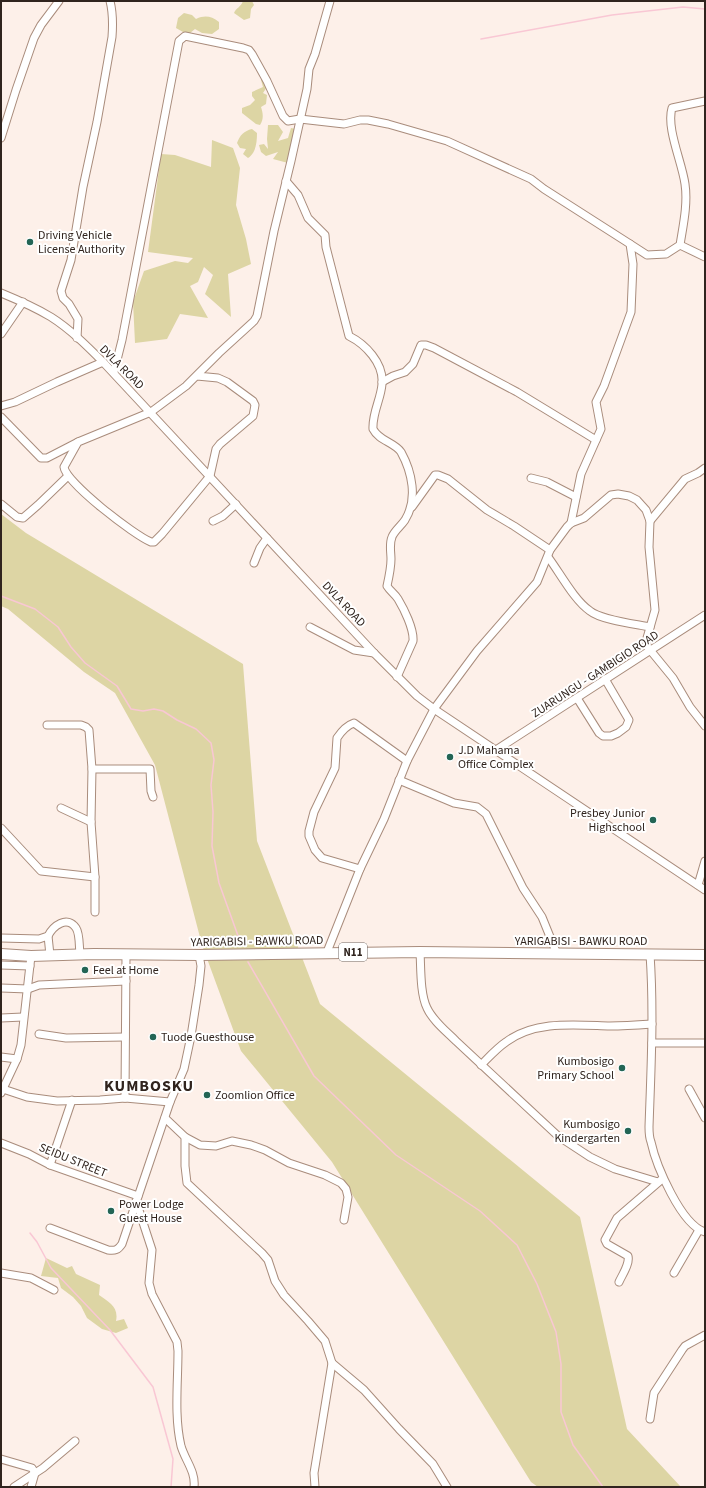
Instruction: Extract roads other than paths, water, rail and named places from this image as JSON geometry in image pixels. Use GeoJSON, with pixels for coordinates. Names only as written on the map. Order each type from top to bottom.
{"type":"FeatureCollection","features":[{"type":"Feature","properties":{"kind":"highway","name":"YARIGABISI - BAWKU ROAD"},"geometry":{"type":"LineString","coordinates":[[1,954],[31,956],[80,954],[199,955],[327,952],[420,952],[705,955]]}},
{"type":"Feature","properties":{"kind":"street"},"geometry":{"type":"LineString","coordinates":[[1,138],[2,130],[34,38],[41,25],[59,1]]}},
{"type":"Feature","properties":{"kind":"street"},"geometry":{"type":"LineString","coordinates":[[77,338],[78,319],[69,304],[63,298],[61,291],[71,260],[83,187],[97,122],[112,37],[113,24],[110,1]]}},
{"type":"Feature","properties":{"kind":"street"},"geometry":{"type":"LineString","coordinates":[[1,417],[41,458],[47,458],[78,442],[151,412],[186,386],[254,321],[257,316],[274,231],[307,89],[309,69],[315,54],[330,1]]}},
{"type":"Feature","properties":{"kind":"street"},"geometry":{"type":"LineString","coordinates":[[114,372],[122,340],[160,134],[179,41],[185,36],[249,50],[267,81],[282,116],[288,121],[300,119],[344,124],[360,120],[368,120],[388,124],[448,141],[531,179],[544,189],[647,255],[666,254],[680,245],[685,215],[686,184],[672,130],[670,115],[672,108],[705,101]]}},
{"type":"Feature","properties":{"kind":"street"},"geometry":{"type":"LineString","coordinates":[[286,182],[298,195],[308,218],[325,235],[326,248],[349,336],[356,339],[371,353],[380,370],[382,382],[375,410],[373,429],[379,437],[397,448],[400,452],[407,468],[413,490],[409,511]]}},
{"type":"Feature","properties":{"kind":"street"},"geometry":{"type":"LineString","coordinates":[[327,952],[360,869],[384,819],[407,761],[434,709],[476,651],[537,582],[549,554],[571,523],[581,474],[601,429],[596,402],[604,386],[631,312],[633,264],[630,244]]}},
{"type":"Feature","properties":{"kind":"street"},"geometry":{"type":"LineString","coordinates":[[680,245],[705,257]]}},
{"type":"Feature","properties":{"kind":"street","name":"DVLA ROAD"},"geometry":{"type":"LineString","coordinates":[[1,293],[23,302],[52,318],[77,338],[114,372],[374,653],[417,696],[434,709],[703,888]]}},
{"type":"Feature","properties":{"kind":"street"},"geometry":{"type":"LineString","coordinates":[[1,334],[23,302]]}},
{"type":"Feature","properties":{"kind":"street"},"geometry":{"type":"LineString","coordinates":[[382,382],[405,372],[413,364],[421,345],[426,345],[517,392],[596,440]]}},
{"type":"Feature","properties":{"kind":"street"},"geometry":{"type":"LineString","coordinates":[[1,406],[15,402],[103,362]]}},
{"type":"Feature","properties":{"kind":"street"},"geometry":{"type":"LineString","coordinates":[[78,442],[64,467],[68,476],[111,515],[151,542],[154,542],[210,476],[216,449],[253,416],[255,405],[253,402],[227,382],[218,378],[197,376]]}},
{"type":"Feature","properties":{"kind":"street"},"geometry":{"type":"LineString","coordinates":[[650,521],[685,479],[705,468]]}},
{"type":"Feature","properties":{"kind":"street"},"geometry":{"type":"LineString","coordinates":[[397,676],[413,641],[413,636],[412,629],[398,599],[388,586],[391,560],[390,545],[392,538],[409,511],[435,475],[448,479],[487,510],[514,526],[549,554],[579,601],[590,612],[650,627]]}},
{"type":"Feature","properties":{"kind":"street"},"geometry":{"type":"LineString","coordinates":[[1,504],[17,517],[23,518],[38,506],[68,476]]}},
{"type":"Feature","properties":{"kind":"street"},"geometry":{"type":"LineString","coordinates":[[531,478],[546,482],[576,497]]}},
{"type":"Feature","properties":{"kind":"street"},"geometry":{"type":"LineString","coordinates":[[571,523],[584,518],[612,495],[618,494],[629,496],[637,500],[646,510],[650,521],[649,547],[655,607],[646,645],[673,678],[690,707],[705,726]]}},
{"type":"Feature","properties":{"kind":"street"},"geometry":{"type":"LineString","coordinates":[[213,521],[222,516],[236,504]]}},
{"type":"Feature","properties":{"kind":"street"},"geometry":{"type":"LineString","coordinates":[[254,563],[260,548],[267,538]]}},
{"type":"Feature","properties":{"kind":"street","name":"ZUARUNGU - GAMBIGIO ROAD"},"geometry":{"type":"LineString","coordinates":[[496,750],[705,615]]}},
{"type":"Feature","properties":{"kind":"street"},"geometry":{"type":"LineString","coordinates":[[310,627],[354,650],[374,653]]}},
{"type":"Feature","properties":{"kind":"street"},"geometry":{"type":"LineString","coordinates":[[577,698],[599,733],[603,736],[611,736],[622,730],[628,724],[628,720],[605,679]]}},
{"type":"Feature","properties":{"kind":"street"},"geometry":{"type":"LineString","coordinates":[[360,869],[322,858],[315,850],[309,836],[314,812],[334,774],[337,738],[351,724],[354,723],[407,761]]}},
{"type":"Feature","properties":{"kind":"street"},"geometry":{"type":"LineString","coordinates":[[47,725],[81,725],[89,730],[92,769],[91,822],[96,877],[95,912]]}},
{"type":"Feature","properties":{"kind":"street"},"geometry":{"type":"LineString","coordinates":[[92,769],[150,769],[151,791],[153,797]]}},
{"type":"Feature","properties":{"kind":"street"},"geometry":{"type":"LineString","coordinates":[[399,780],[454,803],[477,807],[486,814],[523,888],[542,917],[557,954]]}},
{"type":"Feature","properties":{"kind":"street"},"geometry":{"type":"LineString","coordinates":[[60,808],[91,822]]}},
{"type":"Feature","properties":{"kind":"street"},"geometry":{"type":"LineString","coordinates":[[1,828],[42,871],[96,877]]}},
{"type":"Feature","properties":{"kind":"street"},"geometry":{"type":"LineString","coordinates":[[703,888],[705,861]]}},
{"type":"Feature","properties":{"kind":"street"},"geometry":{"type":"LineString","coordinates":[[50,955],[48,936],[51,929],[62,922],[71,924],[77,930],[80,954]]}},
{"type":"Feature","properties":{"kind":"street"},"geometry":{"type":"LineString","coordinates":[[1,938],[39,938],[48,936]]}},
{"type":"Feature","properties":{"kind":"street"},"geometry":{"type":"LineString","coordinates":[[420,952],[423,998],[427,1008],[440,1025],[481,1065],[558,1136],[590,1157],[615,1169],[658,1182]]}},
{"type":"Feature","properties":{"kind":"street"},"geometry":{"type":"LineString","coordinates":[[650,954],[652,983],[650,1140],[656,1160],[672,1196],[692,1224],[702,1231],[674,1273]]}},
{"type":"Feature","properties":{"kind":"street"},"geometry":{"type":"LineString","coordinates":[[125,1098],[126,955]]}},
{"type":"Feature","properties":{"kind":"street"},"geometry":{"type":"LineString","coordinates":[[50,1228],[108,1250],[113,1251],[118,1249],[122,1244],[170,1102],[184,1068],[199,985],[201,966],[199,955]]}},
{"type":"Feature","properties":{"kind":"street"},"geometry":{"type":"LineString","coordinates":[[31,956],[21,1045],[2,1091],[56,1101],[125,1098],[170,1102]]}},
{"type":"Feature","properties":{"kind":"street"},"geometry":{"type":"LineString","coordinates":[[1,965],[30,966]]}},
{"type":"Feature","properties":{"kind":"street"},"geometry":{"type":"LineString","coordinates":[[1,988],[28,989],[39,985],[126,981]]}},
{"type":"Feature","properties":{"kind":"street"},"geometry":{"type":"LineString","coordinates":[[1,1018],[23,1017]]}},
{"type":"Feature","properties":{"kind":"street"},"geometry":{"type":"LineString","coordinates":[[481,1065],[506,1042],[524,1032],[559,1025],[652,1024]]}},
{"type":"Feature","properties":{"kind":"street"},"geometry":{"type":"LineString","coordinates":[[39,1034],[66,1038],[125,1038]]}},
{"type":"Feature","properties":{"kind":"street"},"geometry":{"type":"LineString","coordinates":[[652,1043],[705,1043]]}},
{"type":"Feature","properties":{"kind":"street"},"geometry":{"type":"LineString","coordinates":[[1,1057],[16,1059]]}},
{"type":"Feature","properties":{"kind":"street"},"geometry":{"type":"LineString","coordinates":[[689,1089],[705,1118]]}},
{"type":"Feature","properties":{"kind":"street"},"geometry":{"type":"LineString","coordinates":[[50,1165],[72,1100]]}},
{"type":"Feature","properties":{"kind":"street"},"geometry":{"type":"LineString","coordinates":[[165,1118],[185,1138],[200,1145],[216,1146],[232,1141],[251,1145],[265,1150],[290,1163],[341,1183],[346,1189],[348,1197],[344,1220]]}},
{"type":"Feature","properties":{"kind":"street"},"geometry":{"type":"LineString","coordinates":[[185,1138],[185,1166],[188,1183],[262,1253],[268,1260],[275,1281],[284,1295],[325,1341],[332,1363],[314,1473],[315,1487]]}},
{"type":"Feature","properties":{"kind":"street","name":"SEIDU STREET"},"geometry":{"type":"LineString","coordinates":[[1,1143],[29,1154],[50,1165],[137,1198]]}},
{"type":"Feature","properties":{"kind":"street"},"geometry":{"type":"LineString","coordinates":[[619,1282],[629,1258],[607,1244],[605,1240],[617,1218],[664,1177]]}},
{"type":"Feature","properties":{"kind":"street"},"geometry":{"type":"LineString","coordinates":[[137,1198],[152,1250],[149,1276],[151,1288],[177,1342],[177,1411],[182,1447],[192,1471],[194,1487]]}},
{"type":"Feature","properties":{"kind":"street"},"geometry":{"type":"LineString","coordinates":[[1,1273],[31,1278],[54,1290]]}},
{"type":"Feature","properties":{"kind":"street"},"geometry":{"type":"LineString","coordinates":[[650,1419],[654,1393],[682,1350],[685,1346],[705,1335]]}},
{"type":"Feature","properties":{"kind":"street"},"geometry":{"type":"LineString","coordinates":[[332,1363],[364,1390],[398,1429],[433,1464],[447,1487]]}},
{"type":"Feature","properties":{"kind":"street"},"geometry":{"type":"LineString","coordinates":[[14,1487],[35,1473],[75,1441]]}},
{"type":"Feature","properties":{"kind":"street"},"geometry":{"type":"LineString","coordinates":[[1,1459],[32,1468],[35,1473]]}},
{"type":"Feature","properties":{"kind":"street"},"geometry":{"type":"LineString","coordinates":[[30,1487],[35,1473]]}},
{"type":"Feature","properties":{"kind":"waterway"},"geometry":{"type":"LineString","coordinates":[[481,39],[612,15],[683,7],[705,9]]}},
{"type":"Feature","properties":{"kind":"waterway"},"geometry":{"type":"LineString","coordinates":[[1,596],[35,609],[58,627],[71,647],[85,663],[117,686],[131,709],[143,711],[154,709],[163,711],[196,729],[211,743],[214,760],[211,785],[213,812],[212,846],[219,883],[241,944]]}},
{"type":"Feature","properties":{"kind":"waterway"},"geometry":{"type":"LineString","coordinates":[[248,962],[314,1076],[396,1155],[480,1211],[517,1245],[537,1284],[556,1332],[561,1364],[561,1412],[573,1445],[603,1487]]}},
{"type":"Feature","properties":{"kind":"waterway"},"geometry":{"type":"LineString","coordinates":[[30,1233],[37,1242],[51,1268],[110,1330],[153,1387],[173,1459],[171,1487]]}},
{"type":"Feature","properties":{"kind":"place","name":"Driving Vehicle License Authority"},"geometry":{"type":"Point","coordinates":[30,242]}},
{"type":"Feature","properties":{"kind":"place","name":"J.D Mahama Office Complex"},"geometry":{"type":"Point","coordinates":[450,757]}},
{"type":"Feature","properties":{"kind":"place","name":"Presbey Junior Highschool"},"geometry":{"type":"Point","coordinates":[653,820]}},
{"type":"Feature","properties":{"kind":"place","name":"Feel at Home"},"geometry":{"type":"Point","coordinates":[85,970]}},
{"type":"Feature","properties":{"kind":"place","name":"Tuode Guesthouse"},"geometry":{"type":"Point","coordinates":[153,1037]}},
{"type":"Feature","properties":{"kind":"place","name":"Kumbosigo Primary School"},"geometry":{"type":"Point","coordinates":[622,1068]}},
{"type":"Feature","properties":{"kind":"place","name":"Zoomlion Office"},"geometry":{"type":"Point","coordinates":[207,1095]}},
{"type":"Feature","properties":{"kind":"place","name":"Kumbosigo Kindergarten"},"geometry":{"type":"Point","coordinates":[628,1131]}},
{"type":"Feature","properties":{"kind":"place","name":"Power Lodge Guest House"},"geometry":{"type":"Point","coordinates":[111,1211]}},
{"type":"Feature","properties":{"kind":"district","name":"KUMBOSKU"},"geometry":{"type":"Point","coordinates":[149,1085]}}]}
